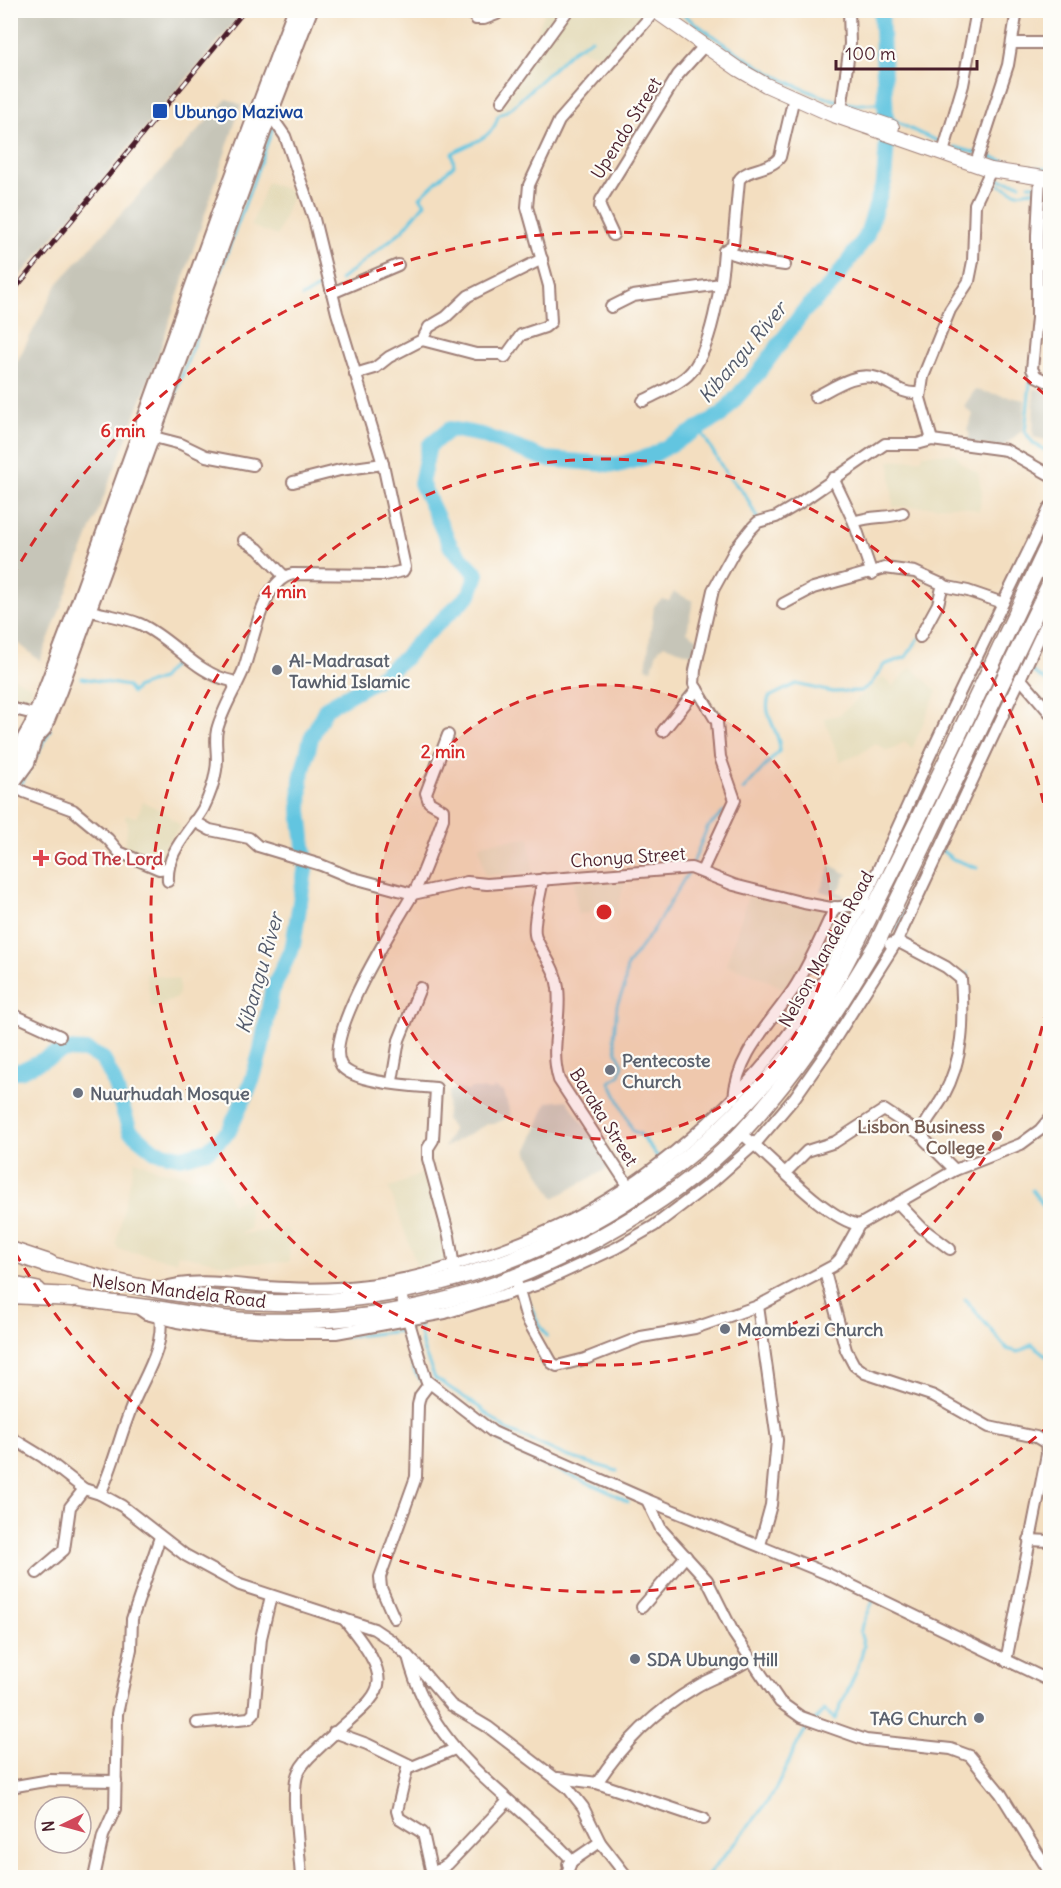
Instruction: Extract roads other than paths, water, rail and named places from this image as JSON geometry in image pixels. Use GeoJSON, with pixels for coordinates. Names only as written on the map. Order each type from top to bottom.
{"type":"FeatureCollection","features":[{"type":"Feature","properties":{"kind":"highway"},"geometry":{"type":"LineString","coordinates":[[10,1251],[49,1264]]}},
{"type":"Feature","properties":{"kind":"highway"},"geometry":{"type":"LineString","coordinates":[[10,1294],[73,1297]]}},
{"type":"Feature","properties":{"kind":"main road"},"geometry":{"type":"LineString","coordinates":[[11,784],[41,721],[151,436],[303,10]]}},
{"type":"Feature","properties":{"kind":"main road"},"geometry":{"type":"LineString","coordinates":[[654,11],[766,85],[800,100],[858,118]]}},
{"type":"Feature","properties":{"kind":"main road"},"geometry":{"type":"LineString","coordinates":[[800,100],[817,102],[841,110],[956,159],[976,163],[991,170],[1045,178]]}},
{"type":"Feature","properties":{"kind":"main road"},"geometry":{"type":"LineString","coordinates":[[901,135],[944,149],[956,159]]}},
{"type":"Feature","properties":{"kind":"main road","name":"Nelson Mandela Road"},"geometry":{"type":"LineString","coordinates":[[10,1256],[155,1290],[228,1300],[291,1302],[341,1299],[455,1273],[543,1247],[602,1216],[632,1191],[699,1149],[738,1103],[776,1071],[815,1018],[869,905],[958,739],[1050,541]]}},
{"type":"Feature","properties":{"kind":"main road","name":"Nelson Mandela Road"},"geometry":{"type":"LineString","coordinates":[[10,1284],[73,1297],[134,1305],[160,1314],[286,1322],[405,1316],[467,1295],[517,1285],[622,1225],[706,1165],[741,1133],[800,1064],[877,943],[1050,583]]}},
{"type":"Feature","properties":{"kind":"street"},"geometry":{"type":"LineString","coordinates":[[10,760],[34,714],[261,91],[293,10]]}},
{"type":"Feature","properties":{"kind":"street"},"geometry":{"type":"LineString","coordinates":[[168,881],[167,868],[175,849],[211,791],[217,765],[216,731],[246,662],[264,603],[284,576],[385,575],[403,571],[405,567],[400,533],[383,464],[355,374],[308,201],[285,136],[266,115],[312,10]]}},
{"type":"Feature","properties":{"kind":"street"},"geometry":{"type":"LineString","coordinates":[[470,10],[476,18],[484,19],[497,14]]}},
{"type":"Feature","properties":{"kind":"street"},"geometry":{"type":"LineString","coordinates":[[502,101],[568,10]]}},
{"type":"Feature","properties":{"kind":"street"},"geometry":{"type":"LineString","coordinates":[[841,110],[850,44],[849,10]]}},
{"type":"Feature","properties":{"kind":"street"},"geometry":{"type":"LineString","coordinates":[[944,149],[960,95],[977,10]]}},
{"type":"Feature","properties":{"kind":"street"},"geometry":{"type":"LineString","coordinates":[[976,163],[991,120],[1012,43],[1017,10]]}},
{"type":"Feature","properties":{"kind":"street"},"geometry":{"type":"LineString","coordinates":[[423,340],[476,354],[501,354],[505,357],[521,335],[545,327],[551,322],[549,286],[527,207],[526,194],[552,131],[654,11]]}},
{"type":"Feature","properties":{"kind":"street"},"geometry":{"type":"LineString","coordinates":[[1012,43],[1050,43]]}},
{"type":"Feature","properties":{"kind":"street","name":"Upendo Street"},"geometry":{"type":"LineString","coordinates":[[613,235],[600,207],[601,200],[678,75],[704,46]]}},
{"type":"Feature","properties":{"kind":"street"},"geometry":{"type":"LineString","coordinates":[[724,251],[733,245],[740,178],[776,164],[800,100]]}},
{"type":"Feature","properties":{"kind":"street"},"geometry":{"type":"LineString","coordinates":[[920,398],[923,377],[937,339],[969,281],[973,261],[975,204],[991,170]]}},
{"type":"Feature","properties":{"kind":"street"},"geometry":{"type":"LineString","coordinates":[[1045,178],[1037,235],[1037,318],[1032,369],[1036,376],[1046,381]]}},
{"type":"Feature","properties":{"kind":"street"},"geometry":{"type":"LineString","coordinates":[[724,251],[757,261],[784,265]]}},
{"type":"Feature","properties":{"kind":"street"},"geometry":{"type":"LineString","coordinates":[[643,401],[681,380],[696,365],[722,284],[724,251]]}},
{"type":"Feature","properties":{"kind":"street"},"geometry":{"type":"LineString","coordinates":[[355,374],[375,368],[389,357],[423,340],[429,327],[468,296],[542,259]]}},
{"type":"Feature","properties":{"kind":"street"},"geometry":{"type":"LineString","coordinates":[[332,293],[398,265]]}},
{"type":"Feature","properties":{"kind":"street"},"geometry":{"type":"LineString","coordinates":[[611,307],[633,296],[722,284]]}},
{"type":"Feature","properties":{"kind":"street"},"geometry":{"type":"LineString","coordinates":[[815,397],[850,379],[876,377],[906,394],[916,393],[920,398],[932,441]]}},
{"type":"Feature","properties":{"kind":"street"},"geometry":{"type":"LineString","coordinates":[[167,868],[159,869],[119,852],[108,839],[73,810],[24,792],[11,784],[29,763],[36,740],[45,730],[91,611],[151,436],[181,444],[206,456],[253,465]]}},
{"type":"Feature","properties":{"kind":"street"},"geometry":{"type":"LineString","coordinates":[[702,871],[735,800],[720,757],[714,716],[697,689],[694,670],[713,590],[736,548],[758,522],[776,517],[798,504],[885,444],[917,444],[932,441],[1006,450],[1050,475]]}},
{"type":"Feature","properties":{"kind":"street"},"geometry":{"type":"LineString","coordinates":[[293,482],[340,470],[383,464]]}},
{"type":"Feature","properties":{"kind":"street"},"geometry":{"type":"LineString","coordinates":[[833,478],[854,522],[872,574]]}},
{"type":"Feature","properties":{"kind":"street"},"geometry":{"type":"LineString","coordinates":[[869,905],[1003,603],[1050,507]]}},
{"type":"Feature","properties":{"kind":"street"},"geometry":{"type":"LineString","coordinates":[[854,522],[875,516],[894,516],[903,513]]}},
{"type":"Feature","properties":{"kind":"street"},"geometry":{"type":"LineString","coordinates":[[244,540],[258,549],[284,576]]}},
{"type":"Feature","properties":{"kind":"street"},"geometry":{"type":"LineString","coordinates":[[783,604],[807,590],[872,574],[885,568],[915,572],[943,584],[1003,603]]}},
{"type":"Feature","properties":{"kind":"street"},"geometry":{"type":"LineString","coordinates":[[920,637],[938,604],[943,584]]}},
{"type":"Feature","properties":{"kind":"street"},"geometry":{"type":"LineString","coordinates":[[91,611],[139,624],[222,679],[232,681],[235,688]]}},
{"type":"Feature","properties":{"kind":"street"},"geometry":{"type":"LineString","coordinates":[[1050,615],[897,941],[826,1053],[754,1144],[712,1182],[654,1226],[616,1248],[517,1285],[526,1319],[552,1363],[557,1366],[585,1359],[641,1337],[695,1328],[758,1306],[825,1272],[840,1259],[859,1225],[955,1170],[1021,1144],[1050,1118]]}},
{"type":"Feature","properties":{"kind":"street"},"geometry":{"type":"LineString","coordinates":[[1020,678],[1050,713]]}},
{"type":"Feature","properties":{"kind":"street"},"geometry":{"type":"LineString","coordinates":[[663,731],[697,689]]}},
{"type":"Feature","properties":{"kind":"street"},"geometry":{"type":"LineString","coordinates":[[10,708],[34,714]]}},
{"type":"Feature","properties":{"kind":"street"},"geometry":{"type":"LineString","coordinates":[[448,735],[426,794],[429,802],[443,810],[443,819],[414,894],[369,966],[338,1050],[341,1065],[352,1076],[436,1088],[433,1140],[428,1148],[428,1159],[449,1236],[455,1273]]}},
{"type":"Feature","properties":{"kind":"street","name":"Chonya Street"},"geometry":{"type":"LineString","coordinates":[[194,821],[210,830],[249,838],[258,846],[321,865],[350,877],[414,894],[467,882],[487,884],[691,868],[753,891],[835,907],[869,905]]}},
{"type":"Feature","properties":{"kind":"street","name":"Baraka Street"},"geometry":{"type":"LineString","coordinates":[[543,879],[535,936],[550,961],[558,988],[554,1054],[559,1080],[632,1191]]}},
{"type":"Feature","properties":{"kind":"street"},"geometry":{"type":"LineString","coordinates":[[738,1103],[738,1071],[764,1028],[793,990],[816,950],[835,907]]}},
{"type":"Feature","properties":{"kind":"street"},"geometry":{"type":"LineString","coordinates":[[877,943],[886,945],[897,941],[932,958],[961,979],[963,1021],[958,1062],[943,1097],[925,1124],[922,1135]]}},
{"type":"Feature","properties":{"kind":"street"},"geometry":{"type":"LineString","coordinates":[[392,1081],[401,1034],[420,988]]}},
{"type":"Feature","properties":{"kind":"street"},"geometry":{"type":"LineString","coordinates":[[10,1012],[60,1036]]}},
{"type":"Feature","properties":{"kind":"street"},"geometry":{"type":"LineString","coordinates":[[786,1172],[807,1150],[835,1142],[884,1110],[922,1135],[955,1170]]}},
{"type":"Feature","properties":{"kind":"street"},"geometry":{"type":"LineString","coordinates":[[741,1133],[833,1215],[859,1225]]}},
{"type":"Feature","properties":{"kind":"street"},"geometry":{"type":"LineString","coordinates":[[898,1203],[922,1228],[950,1249]]}},
{"type":"Feature","properties":{"kind":"street"},"geometry":{"type":"LineString","coordinates":[[825,1272],[846,1350],[854,1365],[864,1373],[934,1396],[989,1427],[1036,1437],[1048,1444],[1006,1661]]}},
{"type":"Feature","properties":{"kind":"street"},"geometry":{"type":"LineString","coordinates":[[398,1285],[405,1316],[429,1384],[493,1432],[647,1500],[830,1575],[1050,1681]]}},
{"type":"Feature","properties":{"kind":"street"},"geometry":{"type":"LineString","coordinates":[[758,1306],[777,1440],[771,1505],[760,1545]]}},
{"type":"Feature","properties":{"kind":"street"},"geometry":{"type":"LineString","coordinates":[[100,1494],[114,1462],[133,1404],[156,1355],[160,1314]]}},
{"type":"Feature","properties":{"kind":"street"},"geometry":{"type":"LineString","coordinates":[[394,1618],[381,1588],[380,1577],[416,1477],[418,1405],[420,1396],[429,1384]]}},
{"type":"Feature","properties":{"kind":"street"},"geometry":{"type":"LineString","coordinates":[[10,1437],[43,1457],[84,1489],[100,1494],[122,1506],[160,1537],[211,1570],[240,1585],[374,1629],[408,1656],[451,1705],[488,1727],[558,1778],[577,1799],[600,1842],[628,1878]]}},
{"type":"Feature","properties":{"kind":"street"},"geometry":{"type":"LineString","coordinates":[[37,1573],[64,1550],[70,1507],[84,1489]]}},
{"type":"Feature","properties":{"kind":"street"},"geometry":{"type":"LineString","coordinates":[[647,1500],[656,1522],[707,1580],[750,1659],[780,1702],[801,1717],[866,1740],[951,1749],[970,1756],[996,1786],[1050,1873]]}},
{"type":"Feature","properties":{"kind":"street"},"geometry":{"type":"LineString","coordinates":[[94,1878],[103,1836],[115,1809],[117,1714],[131,1649],[132,1619],[160,1537]]}},
{"type":"Feature","properties":{"kind":"street"},"geometry":{"type":"LineString","coordinates":[[1029,1540],[1050,1541]]}},
{"type":"Feature","properties":{"kind":"street"},"geometry":{"type":"LineString","coordinates":[[642,1607],[686,1556]]}},
{"type":"Feature","properties":{"kind":"street"},"geometry":{"type":"LineString","coordinates":[[197,1723],[249,1718],[254,1713],[261,1638],[271,1596]]}},
{"type":"Feature","properties":{"kind":"street"},"geometry":{"type":"LineString","coordinates":[[300,1878],[296,1778],[306,1760],[372,1699],[380,1680],[374,1659],[344,1619]]}},
{"type":"Feature","properties":{"kind":"street"},"geometry":{"type":"LineString","coordinates":[[408,1656],[428,1711],[454,1749],[507,1802],[572,1860]]}},
{"type":"Feature","properties":{"kind":"street"},"geometry":{"type":"LineString","coordinates":[[597,1783],[619,1751],[654,1717],[697,1686],[736,1669],[750,1659]]}},
{"type":"Feature","properties":{"kind":"street"},"geometry":{"type":"LineString","coordinates":[[334,1732],[367,1744],[411,1765]]}},
{"type":"Feature","properties":{"kind":"street"},"geometry":{"type":"LineString","coordinates":[[454,1749],[411,1765],[406,1772],[397,1815],[423,1833],[432,1875],[448,1864],[507,1802]]}},
{"type":"Feature","properties":{"kind":"street"},"geometry":{"type":"LineString","coordinates":[[558,1778],[597,1783],[704,1820]]}},
{"type":"Feature","properties":{"kind":"street"},"geometry":{"type":"LineString","coordinates":[[10,1787],[50,1780],[116,1781]]}},
{"type":"Feature","properties":{"kind":"street"},"geometry":{"type":"LineString","coordinates":[[559,1878],[572,1860],[600,1842]]}},
{"type":"Feature","properties":{"kind":"street"},"geometry":{"type":"LineString","coordinates":[[565,1878],[572,1860]]}},
{"type":"Feature","properties":{"kind":"waterway","name":"Kibangu River"},"geometry":{"type":"LineString","coordinates":[[10,1071],[20,1071],[64,1050],[87,1051],[103,1059],[113,1079],[130,1131],[155,1151],[181,1157],[208,1150],[229,1131],[252,1081],[261,1050],[272,991],[293,945],[306,865],[300,810],[301,779],[311,738],[326,708],[377,679],[405,658],[416,644],[470,594],[477,574],[451,547],[421,483],[429,446],[450,429],[482,435],[546,459],[618,465],[653,455],[721,415],[759,372],[803,312],[831,285],[866,237],[884,182],[887,140],[881,10]]}},
{"type":"Feature","properties":{"kind":"waterway"},"geometry":{"type":"LineString","coordinates":[[680,12],[740,54],[785,80],[831,99],[853,104],[876,103],[899,122],[943,143]]}},
{"type":"Feature","properties":{"kind":"waterway"},"geometry":{"type":"LineString","coordinates":[[340,280],[403,230],[425,203],[420,197],[454,165],[452,153],[486,135],[496,124],[498,116],[510,109],[573,50],[592,39]]}},
{"type":"Feature","properties":{"kind":"waterway"},"geometry":{"type":"LineString","coordinates":[[162,430],[274,125]]}},
{"type":"Feature","properties":{"kind":"waterway"},"geometry":{"type":"LineString","coordinates":[[955,147],[976,153]]}},
{"type":"Feature","properties":{"kind":"waterway"},"geometry":{"type":"LineString","coordinates":[[982,154],[1020,166],[1050,169]]}},
{"type":"Feature","properties":{"kind":"waterway"},"geometry":{"type":"LineString","coordinates":[[993,178],[1020,184]]}},
{"type":"Feature","properties":{"kind":"waterway"},"geometry":{"type":"LineString","coordinates":[[1000,185],[1017,193],[1038,190]]}},
{"type":"Feature","properties":{"kind":"waterway"},"geometry":{"type":"LineString","coordinates":[[1029,185],[1036,185]]}},
{"type":"Feature","properties":{"kind":"waterway"},"geometry":{"type":"LineString","coordinates":[[302,297],[322,286]]}},
{"type":"Feature","properties":{"kind":"waterway"},"geometry":{"type":"LineString","coordinates":[[1040,319],[1050,319]]}},
{"type":"Feature","properties":{"kind":"waterway"},"geometry":{"type":"LineString","coordinates":[[1031,375],[1025,432],[1034,444],[1050,453]]}},
{"type":"Feature","properties":{"kind":"waterway"},"geometry":{"type":"LineString","coordinates":[[698,426],[725,472],[746,496],[758,520]]}},
{"type":"Feature","properties":{"kind":"waterway"},"geometry":{"type":"LineString","coordinates":[[109,574],[119,550]]}},
{"type":"Feature","properties":{"kind":"waterway"},"geometry":{"type":"LineString","coordinates":[[743,790],[780,750],[769,717],[767,704],[769,697],[796,684],[832,692],[861,691],[871,684],[884,665],[906,657],[919,638]]}},
{"type":"Feature","properties":{"kind":"waterway"},"geometry":{"type":"LineString","coordinates":[[1036,647],[1050,655]]}},
{"type":"Feature","properties":{"kind":"waterway"},"geometry":{"type":"LineString","coordinates":[[82,678],[127,686],[132,693],[136,688],[161,679],[176,662]]}},
{"type":"Feature","properties":{"kind":"waterway"},"geometry":{"type":"LineString","coordinates":[[1027,668],[1050,684]]}},
{"type":"Feature","properties":{"kind":"waterway"},"geometry":{"type":"LineString","coordinates":[[21,784],[50,730]]}},
{"type":"Feature","properties":{"kind":"waterway"},"geometry":{"type":"LineString","coordinates":[[692,865],[707,828],[725,811]]}},
{"type":"Feature","properties":{"kind":"waterway"},"geometry":{"type":"LineString","coordinates":[[941,850],[953,859],[977,868]]}},
{"type":"Feature","properties":{"kind":"waterway"},"geometry":{"type":"LineString","coordinates":[[661,1161],[640,1134],[633,1131],[610,1082],[620,1075],[623,1064],[617,1053],[614,1037],[617,1005],[624,988],[627,966],[654,929],[689,871]]}},
{"type":"Feature","properties":{"kind":"waterway"},"geometry":{"type":"LineString","coordinates":[[909,943],[897,928],[914,892]]}},
{"type":"Feature","properties":{"kind":"waterway"},"geometry":{"type":"LineString","coordinates":[[966,982],[968,973]]}},
{"type":"Feature","properties":{"kind":"waterway"},"geometry":{"type":"LineString","coordinates":[[746,1092],[764,1073]]}},
{"type":"Feature","properties":{"kind":"waterway"},"geometry":{"type":"LineString","coordinates":[[1032,1190],[1050,1215]]}},
{"type":"Feature","properties":{"kind":"waterway"},"geometry":{"type":"LineString","coordinates":[[573,1262],[605,1246]]}},
{"type":"Feature","properties":{"kind":"waterway"},"geometry":{"type":"LineString","coordinates":[[525,1292],[536,1319],[547,1336]]}},
{"type":"Feature","properties":{"kind":"waterway"},"geometry":{"type":"LineString","coordinates":[[965,1299],[1007,1349],[1018,1352],[1032,1344],[1050,1359]]}},
{"type":"Feature","properties":{"kind":"waterway"},"geometry":{"type":"LineString","coordinates":[[418,1321],[423,1349],[435,1378],[479,1407],[505,1429],[566,1456],[617,1471]]}},
{"type":"Feature","properties":{"kind":"waterway"},"geometry":{"type":"LineString","coordinates":[[344,1337],[401,1331],[415,1372],[423,1382]]}},
{"type":"Feature","properties":{"kind":"waterway"},"geometry":{"type":"LineString","coordinates":[[500,1441],[531,1459],[628,1502]]}},
{"type":"Feature","properties":{"kind":"waterway"},"geometry":{"type":"LineString","coordinates":[[815,1720],[824,1710],[835,1719],[857,1670],[864,1646],[860,1632],[874,1598]]}},
{"type":"Feature","properties":{"kind":"waterway"},"geometry":{"type":"LineString","coordinates":[[706,1878],[766,1804],[810,1724]]}},
{"type":"Feature","properties":{"kind":"railway"},"geometry":{"type":"LineString","coordinates":[[10,295],[245,10]]}},
{"type":"Feature","properties":{"kind":"place","name":"Ubungo Maziwa"},"geometry":{"type":"Point","coordinates":[160,111]}},
{"type":"Feature","properties":{"kind":"place","name":"Al-Madrasat Tawhid Islamic"},"geometry":{"type":"Point","coordinates":[277,670]}},
{"type":"Feature","properties":{"kind":"place","name":"God The Lord"},"geometry":{"type":"Point","coordinates":[41,858]}},
{"type":"Feature","properties":{"kind":"place","name":"Pentecoste Church"},"geometry":{"type":"Point","coordinates":[610,1070]}},
{"type":"Feature","properties":{"kind":"place","name":"Nuurhudah Mosque"},"geometry":{"type":"Point","coordinates":[78,1093]}},
{"type":"Feature","properties":{"kind":"place","name":"Lisbon Business College"},"geometry":{"type":"Point","coordinates":[997,1136]}},
{"type":"Feature","properties":{"kind":"place","name":"Maombezi Church"},"geometry":{"type":"Point","coordinates":[725,1329]}},
{"type":"Feature","properties":{"kind":"place","name":"SDA Ubungo Hill"},"geometry":{"type":"Point","coordinates":[635,1659]}},
{"type":"Feature","properties":{"kind":"place","name":"TAG Church"},"geometry":{"type":"Point","coordinates":[979,1718]}}]}
